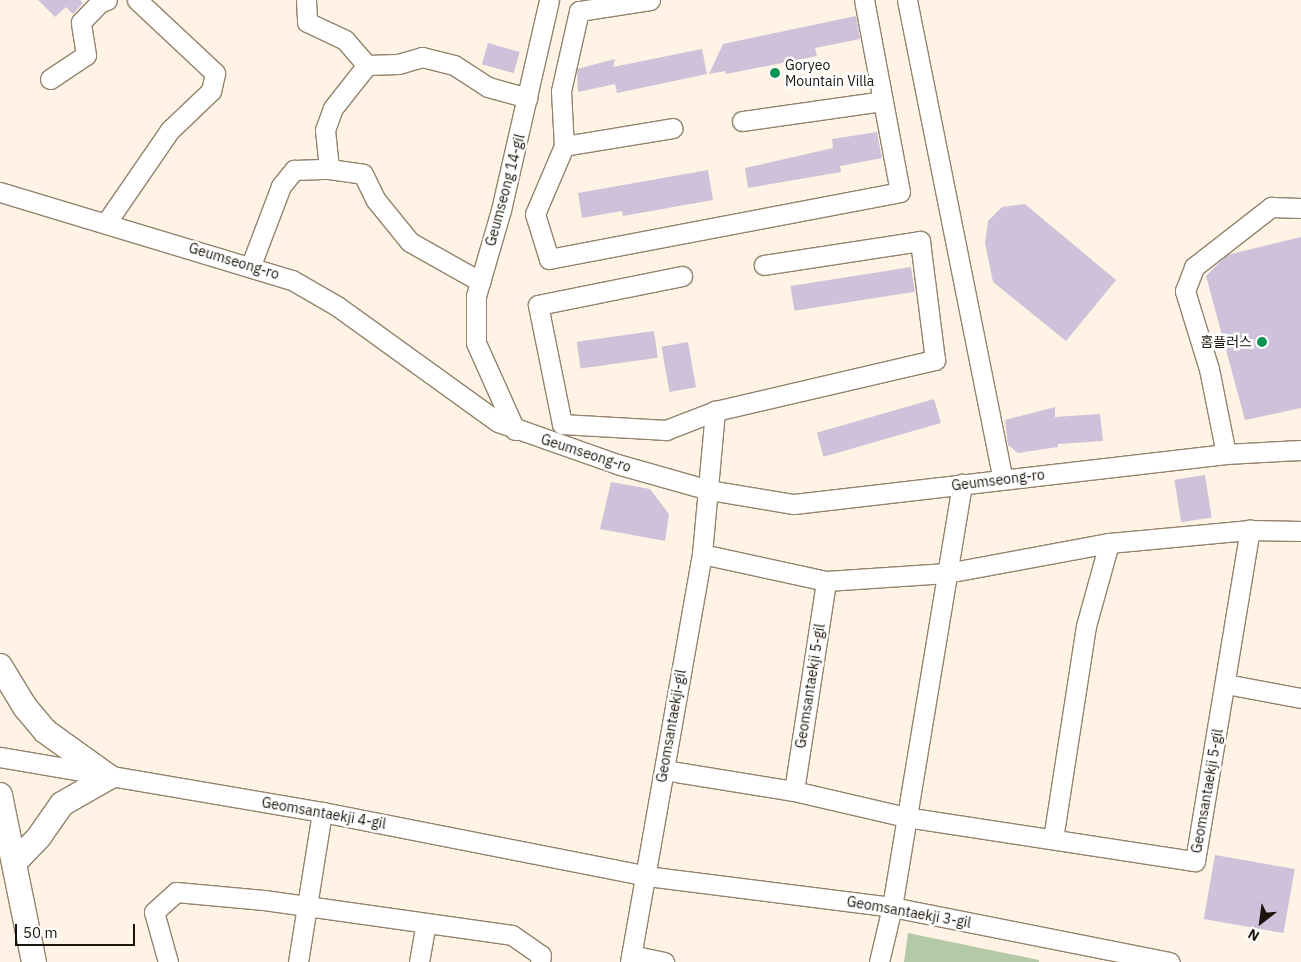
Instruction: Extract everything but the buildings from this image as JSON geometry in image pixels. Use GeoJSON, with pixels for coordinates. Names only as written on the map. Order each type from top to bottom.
{"type":"FeatureCollection","features":[{"type":"Feature","properties":{"kind":"main road"},"geometry":{"type":"LineString","coordinates":[[0,666],[25,707],[45,731],[110,777],[62,804],[40,836],[7,855]]}},
{"type":"Feature","properties":{"kind":"main road"},"geometry":{"type":"LineString","coordinates":[[0,795],[7,855],[34,962]]}},
{"type":"Feature","properties":{"kind":"street"},"geometry":{"type":"LineString","coordinates":[[50,79],[86,55],[81,22],[100,2],[107,0]]}},
{"type":"Feature","properties":{"kind":"street"},"geometry":{"type":"LineString","coordinates":[[106,224],[170,130],[211,91],[215,73],[137,0]]}},
{"type":"Feature","properties":{"kind":"street"},"geometry":{"type":"LineString","coordinates":[[306,0],[307,22],[345,40],[367,64],[398,64],[422,57],[454,65],[488,87],[528,98]]}},
{"type":"Feature","properties":{"kind":"street","name":"Geumseong 14-gil"},"geometry":{"type":"LineString","coordinates":[[515,430],[476,343],[476,296],[528,98],[549,0]]}},
{"type":"Feature","properties":{"kind":"street"},"geometry":{"type":"LineString","coordinates":[[650,0],[579,11],[561,91],[564,146],[535,214],[549,259],[900,192],[864,0]]}},
{"type":"Feature","properties":{"kind":"street"},"geometry":{"type":"LineString","coordinates":[[908,0],[1003,478]]}},
{"type":"Feature","properties":{"kind":"street"},"geometry":{"type":"LineString","coordinates":[[328,169],[325,130],[333,108],[367,64]]}},
{"type":"Feature","properties":{"kind":"street"},"geometry":{"type":"LineString","coordinates":[[742,121],[882,101]]}},
{"type":"Feature","properties":{"kind":"street"},"geometry":{"type":"LineString","coordinates":[[564,146],[673,128]]}},
{"type":"Feature","properties":{"kind":"street"},"geometry":{"type":"LineString","coordinates":[[250,265],[281,186],[294,170],[328,169],[363,174],[375,199],[410,242],[481,282]]}},
{"type":"Feature","properties":{"kind":"street","name":"Geumseong-ro"},"geometry":{"type":"LineString","coordinates":[[0,192],[250,265],[292,280],[337,306],[498,422],[515,430],[618,464],[709,490],[794,504],[1003,478],[1226,454],[1301,450]]}},
{"type":"Feature","properties":{"kind":"street"},"geometry":{"type":"LineString","coordinates":[[1226,454],[1209,369],[1185,291],[1194,267],[1271,206],[1301,208]]}},
{"type":"Feature","properties":{"kind":"street"},"geometry":{"type":"LineString","coordinates":[[682,276],[538,305],[562,424],[666,430],[715,411],[935,360],[920,241],[764,265]]}},
{"type":"Feature","properties":{"kind":"street","name":"Geomsantaekji-gil"},"geometry":{"type":"LineString","coordinates":[[631,958],[647,876],[702,554],[715,411]]}},
{"type":"Feature","properties":{"kind":"street"},"geometry":{"type":"LineString","coordinates":[[879,962],[892,907],[962,484]]}},
{"type":"Feature","properties":{"kind":"street"},"geometry":{"type":"LineString","coordinates":[[702,554],[826,581],[947,573],[1109,544],[1250,530],[1301,531]]}},
{"type":"Feature","properties":{"kind":"street"},"geometry":{"type":"LineString","coordinates":[[1250,530],[1226,684],[1301,698]]}},
{"type":"Feature","properties":{"kind":"street"},"geometry":{"type":"LineString","coordinates":[[1053,839],[1086,626],[1109,544]]}},
{"type":"Feature","properties":{"kind":"street","name":"Geomsantaekji 5-gil"},"geometry":{"type":"LineString","coordinates":[[794,791],[826,581]]}},
{"type":"Feature","properties":{"kind":"street","name":"Geomsantaekji 5-gil"},"geometry":{"type":"LineString","coordinates":[[664,770],[794,791],[906,817],[1195,861],[1226,684]]}},
{"type":"Feature","properties":{"kind":"street","name":"Geomsantaekji 4-gil"},"geometry":{"type":"LineString","coordinates":[[0,756],[110,777],[322,812],[647,876]]}},
{"type":"Feature","properties":{"kind":"street"},"geometry":{"type":"LineString","coordinates":[[298,962],[322,812]]}},
{"type":"Feature","properties":{"kind":"street","name":"Geomsantaekji 3-gil"},"geometry":{"type":"LineString","coordinates":[[647,876],[892,907],[1170,962]]}},
{"type":"Feature","properties":{"kind":"street"},"geometry":{"type":"LineString","coordinates":[[168,962],[154,912],[176,892],[264,900],[306,908],[512,935],[541,955],[540,962]]}},
{"type":"Feature","properties":{"kind":"street"},"geometry":{"type":"LineString","coordinates":[[419,962],[426,924]]}},
{"type":"Feature","properties":{"kind":"street"},"geometry":{"type":"LineString","coordinates":[[631,958],[664,962]]}},
{"type":"Feature","properties":{"kind":"green space"},"geometry":{"type":"Polygon","coordinates":[[[908,933],[1039,960],[1039,962],[904,962],[908,933]]]}},
{"type":"Feature","properties":{"kind":"place","name":"Goryeo Mountain Villa"},"geometry":{"type":"Point","coordinates":[775,73]}},
{"type":"Feature","properties":{"kind":"place","name":"홈플러스"},"geometry":{"type":"Point","coordinates":[1262,342]}}]}
